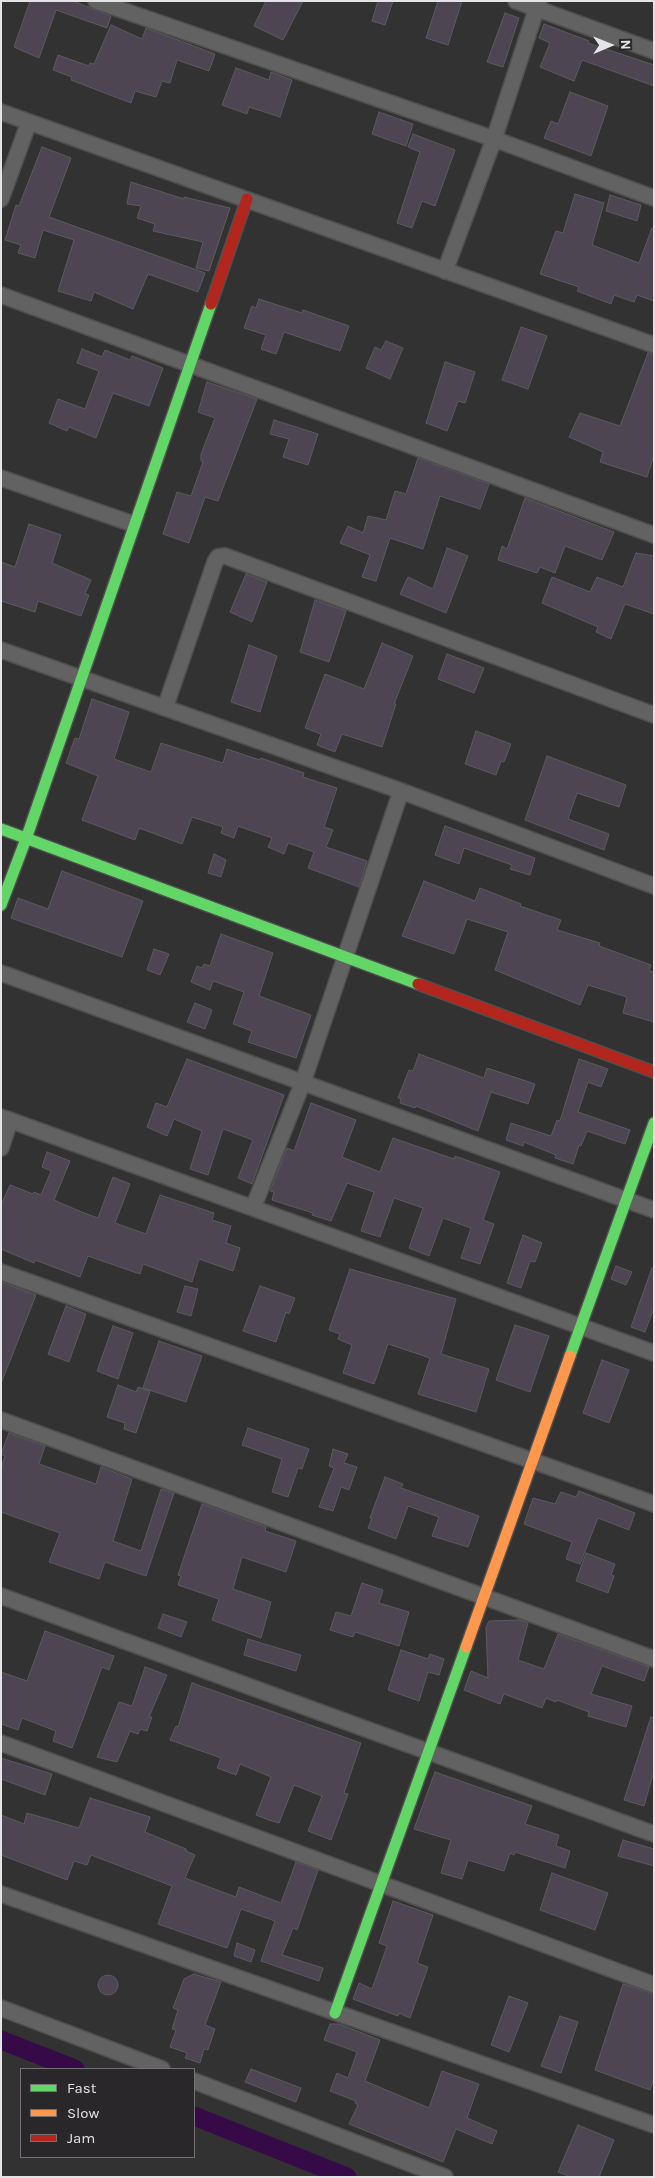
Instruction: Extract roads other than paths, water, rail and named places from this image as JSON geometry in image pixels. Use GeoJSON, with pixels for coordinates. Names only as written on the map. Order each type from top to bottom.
{"type":"FeatureCollection","features":[{"type":"Feature","properties":{"kind":"street"},"geometry":{"type":"LineString","coordinates":[[96,1],[494,139],[654,198]]}},
{"type":"Feature","properties":{"kind":"street"},"geometry":{"type":"LineString","coordinates":[[516,1],[538,5],[654,51]]}},
{"type":"Feature","properties":{"kind":"street"},"geometry":{"type":"LineString","coordinates":[[445,271],[494,139],[538,5]]}},
{"type":"Feature","properties":{"kind":"street"},"geometry":{"type":"LineString","coordinates":[[1,112],[654,345]]}},
{"type":"Feature","properties":{"kind":"street"},"geometry":{"type":"LineString","coordinates":[[1,199],[29,122]]}},
{"type":"Feature","properties":{"kind":"street"},"geometry":{"type":"LineString","coordinates":[[1,905],[82,679],[133,524],[247,199]]}},
{"type":"Feature","properties":{"kind":"street"},"geometry":{"type":"LineString","coordinates":[[1,295],[189,366],[654,535]]}},
{"type":"Feature","properties":{"kind":"street"},"geometry":{"type":"LineString","coordinates":[[1,478],[133,524]]}},
{"type":"Feature","properties":{"kind":"street"},"geometry":{"type":"LineString","coordinates":[[165,708],[215,562],[218,557],[225,556],[654,715]]}},
{"type":"Feature","properties":{"kind":"street"},"geometry":{"type":"LineString","coordinates":[[1,650],[401,791],[654,886]]}},
{"type":"Feature","properties":{"kind":"street"},"geometry":{"type":"LineString","coordinates":[[254,1208],[303,1082],[401,791]]}},
{"type":"Feature","properties":{"kind":"street"},"geometry":{"type":"LineString","coordinates":[[1,829],[654,1072]]}},
{"type":"Feature","properties":{"kind":"street"},"geometry":{"type":"LineString","coordinates":[[1,973],[654,1210]]}},
{"type":"Feature","properties":{"kind":"street"},"geometry":{"type":"LineString","coordinates":[[1,1148],[6,1119],[654,1353]]}},
{"type":"Feature","properties":{"kind":"street"},"geometry":{"type":"LineString","coordinates":[[335,2014],[531,1461],[654,1123]]}},
{"type":"Feature","properties":{"kind":"street"},"geometry":{"type":"LineString","coordinates":[[1,1272],[654,1504]]}},
{"type":"Feature","properties":{"kind":"street"},"geometry":{"type":"LineString","coordinates":[[1,1420],[482,1598],[654,1658]]}},
{"type":"Feature","properties":{"kind":"street"},"geometry":{"type":"LineString","coordinates":[[1,1596],[654,1834]]}},
{"type":"Feature","properties":{"kind":"street"},"geometry":{"type":"LineString","coordinates":[[1,1743],[654,1985]]}},
{"type":"Feature","properties":{"kind":"street"},"geometry":{"type":"LineString","coordinates":[[1,1894],[335,2014],[654,2125]]}},
{"type":"Feature","properties":{"kind":"street"},"geometry":{"type":"LineString","coordinates":[[1,2008],[159,2068]]}},
{"type":"Feature","properties":{"kind":"street"},"geometry":{"type":"LineString","coordinates":[[195,2081],[444,2177]]}},
{"type":"Feature","properties":{"kind":"waterway"},"geometry":{"type":"LineString","coordinates":[[1,2040],[72,2068]]}},
{"type":"Feature","properties":{"kind":"waterway"},"geometry":{"type":"LineString","coordinates":[[195,2116],[347,2177]]}}]}
